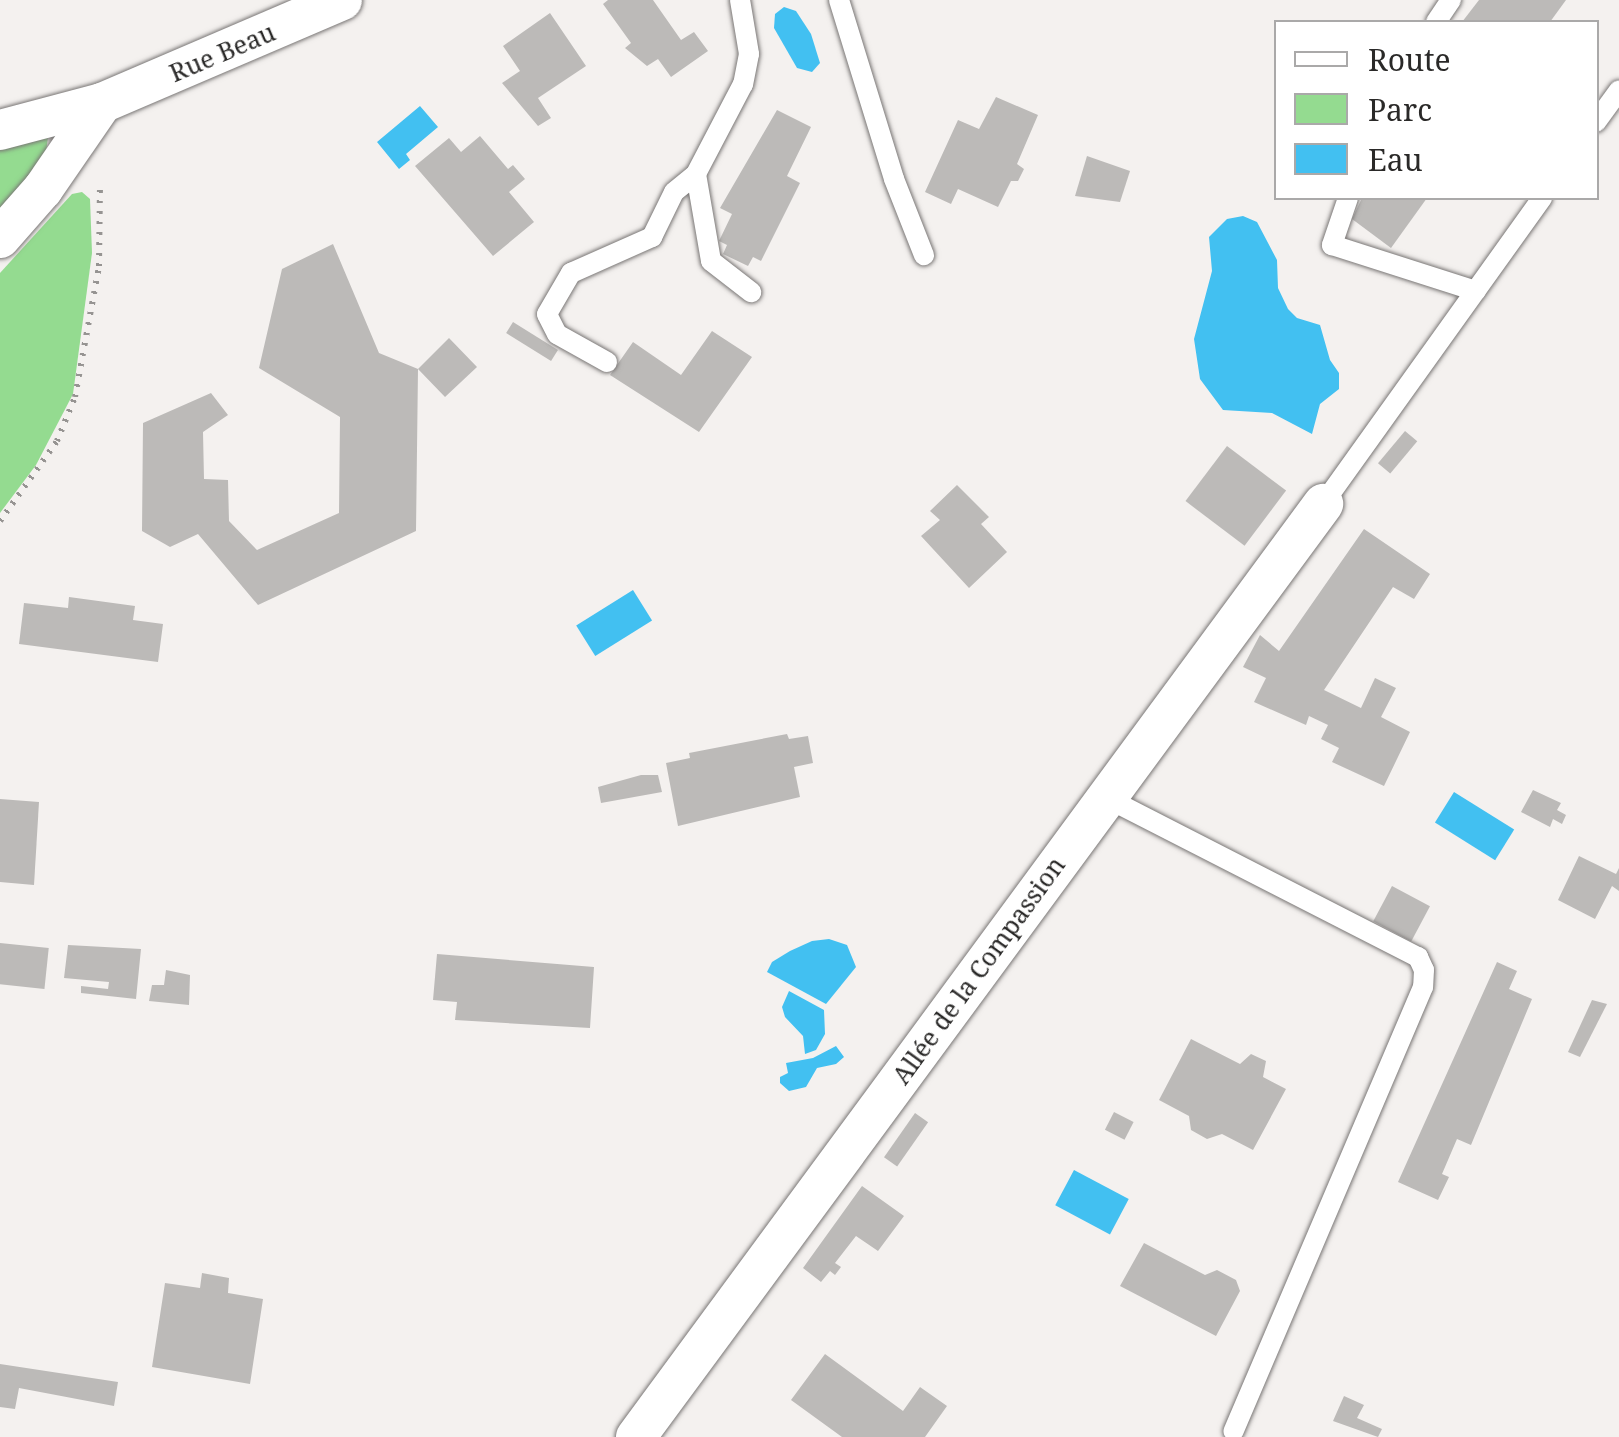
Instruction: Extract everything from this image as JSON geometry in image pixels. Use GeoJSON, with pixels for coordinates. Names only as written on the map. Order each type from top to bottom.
{"type":"FeatureCollection","features":[{"type":"Feature","properties":{"kind":"street","name":"Rue Beau"},"geometry":{"type":"LineString","coordinates":[[0,130],[102,103],[342,0]]}},
{"type":"Feature","properties":{"kind":"street"},"geometry":{"type":"LineString","coordinates":[[0,238],[43,189],[102,103]]}},
{"type":"Feature","properties":{"kind":"street","name":"Allée de la Compassion"},"geometry":{"type":"LineString","coordinates":[[636,1437],[1323,504]]}},
{"type":"Feature","properties":{"kind":"lane"},"geometry":{"type":"LineString","coordinates":[[606,362],[558,334],[548,314],[571,273],[652,237],[674,192],[696,174],[744,84],[750,54],[740,0]]}},
{"type":"Feature","properties":{"kind":"lane"},"geometry":{"type":"LineString","coordinates":[[840,0],[894,179],[924,255]]}},
{"type":"Feature","properties":{"kind":"lane"},"geometry":{"type":"LineString","coordinates":[[1599,118],[1619,90]]}},
{"type":"Feature","properties":{"kind":"lane"},"geometry":{"type":"LineString","coordinates":[[696,174],[711,262],[751,292]]}},
{"type":"Feature","properties":{"kind":"lane"},"geometry":{"type":"LineString","coordinates":[[1347,200],[1332,244],[1476,291]]}},
{"type":"Feature","properties":{"kind":"lane"},"geometry":{"type":"LineString","coordinates":[[1323,504],[1541,200]]}},
{"type":"Feature","properties":{"kind":"lane"},"geometry":{"type":"LineString","coordinates":[[1105,797],[1418,956],[1424,970],[1423,987],[1234,1431]]}},
{"type":"Feature","properties":{"kind":"path"},"geometry":{"type":"LineString","coordinates":[[0,521],[57,441],[74,397],[99,266],[100,182]]}},
{"type":"Feature","properties":{"kind":"green space"},"geometry":{"type":"Polygon","coordinates":[[[48,137],[46,152],[0,214],[0,141],[48,137]]]}},
{"type":"Feature","properties":{"kind":"green space"},"geometry":{"type":"Polygon","coordinates":[[[82,192],[90,199],[92,253],[73,394],[36,465],[0,513],[0,273],[72,194],[82,192]]]}},
{"type":"Feature","properties":{"kind":"water"},"geometry":{"type":"Polygon","coordinates":[[[784,7],[796,11],[811,34],[820,63],[812,72],[797,68],[774,28],[775,14],[784,7]]]}},
{"type":"Feature","properties":{"kind":"water"},"geometry":{"type":"Polygon","coordinates":[[[420,106],[438,127],[406,154],[410,160],[399,169],[377,142],[420,106]]]}},
{"type":"Feature","properties":{"kind":"water"},"geometry":{"type":"Polygon","coordinates":[[[1243,216],[1257,222],[1277,260],[1278,288],[1288,309],[1297,318],[1320,325],[1330,360],[1339,373],[1339,389],[1320,404],[1312,434],[1272,413],[1223,410],[1200,379],[1194,339],[1212,271],[1209,237],[1227,219],[1243,216]]]}},
{"type":"Feature","properties":{"kind":"water"},"geometry":{"type":"Polygon","coordinates":[[[633,590],[652,621],[595,656],[576,626],[633,590]]]}},
{"type":"Feature","properties":{"kind":"water"},"geometry":{"type":"Polygon","coordinates":[[[1454,792],[1514,830],[1495,860],[1435,823],[1454,792]]]}},
{"type":"Feature","properties":{"kind":"water"},"geometry":{"type":"Polygon","coordinates":[[[829,939],[847,945],[856,967],[826,1004],[767,972],[772,962],[790,951],[812,941],[829,939]]]}},
{"type":"Feature","properties":{"kind":"water"},"geometry":{"type":"Polygon","coordinates":[[[789,991],[824,1010],[825,1034],[816,1050],[805,1054],[803,1036],[785,1017],[782,1007],[789,991]]]}},
{"type":"Feature","properties":{"kind":"water"},"geometry":{"type":"Polygon","coordinates":[[[836,1046],[844,1057],[836,1064],[817,1068],[806,1087],[789,1091],[780,1083],[780,1077],[788,1073],[786,1063],[813,1058],[836,1046]]]}},
{"type":"Feature","properties":{"kind":"water"},"geometry":{"type":"Polygon","coordinates":[[[1074,1170],[1129,1199],[1110,1234],[1055,1205],[1074,1170]]]}},
{"type":"Feature","properties":{"kind":"building"},"geometry":{"type":"Polygon","coordinates":[[[608,0],[653,0],[681,40],[694,32],[708,51],[671,77],[658,59],[647,66],[625,48],[631,43],[603,4],[608,0]]]}},
{"type":"Feature","properties":{"kind":"building"},"geometry":{"type":"Polygon","coordinates":[[[1479,0],[1566,0],[1551,20],[1464,20],[1479,0]]]}},
{"type":"Feature","properties":{"kind":"building"},"geometry":{"type":"Polygon","coordinates":[[[550,13],[586,66],[538,98],[551,118],[538,126],[502,83],[520,71],[503,46],[550,13]]]}},
{"type":"Feature","properties":{"kind":"building"},"geometry":{"type":"Polygon","coordinates":[[[996,97],[1038,115],[1017,164],[1024,169],[1018,181],[1011,181],[998,207],[958,189],[951,204],[925,192],[958,120],[979,129],[996,97]]]}},
{"type":"Feature","properties":{"kind":"building"},"geometry":{"type":"Polygon","coordinates":[[[777,110],[811,127],[787,176],[800,183],[761,261],[753,257],[748,266],[723,254],[727,245],[719,241],[732,214],[720,208],[777,110]]]}},
{"type":"Feature","properties":{"kind":"building"},"geometry":{"type":"Polygon","coordinates":[[[480,136],[508,169],[513,165],[525,179],[509,192],[534,222],[493,256],[415,166],[449,138],[461,152],[480,136]]]}},
{"type":"Feature","properties":{"kind":"building"},"geometry":{"type":"Polygon","coordinates":[[[1087,156],[1130,171],[1120,202],[1075,196],[1087,156]]]}},
{"type":"Feature","properties":{"kind":"building"},"geometry":{"type":"Polygon","coordinates":[[[1361,200],[1426,200],[1391,248],[1352,219],[1361,200]]]}},
{"type":"Feature","properties":{"kind":"building"},"geometry":{"type":"Polygon","coordinates":[[[333,244],[379,353],[418,369],[416,531],[258,605],[198,534],[170,547],[142,531],[143,423],[211,393],[228,415],[203,432],[204,479],[228,480],[229,521],[257,550],[339,513],[340,417],[259,368],[282,269],[333,244]]]}},
{"type":"Feature","properties":{"kind":"building"},"geometry":{"type":"Polygon","coordinates":[[[513,322],[558,350],[551,361],[506,333],[513,322]]]}},
{"type":"Feature","properties":{"kind":"building"},"geometry":{"type":"Polygon","coordinates":[[[712,331],[752,357],[699,432],[610,375],[633,342],[681,375],[712,331]]]}},
{"type":"Feature","properties":{"kind":"building"},"geometry":{"type":"Polygon","coordinates":[[[449,338],[477,367],[445,397],[418,369],[449,338]]]}},
{"type":"Feature","properties":{"kind":"building"},"geometry":{"type":"Polygon","coordinates":[[[1405,431],[1417,441],[1390,473],[1378,463],[1405,431]]]}},
{"type":"Feature","properties":{"kind":"building"},"geometry":{"type":"Polygon","coordinates":[[[1227,446],[1286,491],[1245,546],[1185,501],[1227,446]]]}},
{"type":"Feature","properties":{"kind":"building"},"geometry":{"type":"Polygon","coordinates":[[[957,485],[989,517],[981,524],[1007,552],[969,588],[921,536],[940,520],[930,511],[957,485]]]}},
{"type":"Feature","properties":{"kind":"building"},"geometry":{"type":"Polygon","coordinates":[[[1364,529],[1430,574],[1414,599],[1393,587],[1324,690],[1361,708],[1375,678],[1396,688],[1381,717],[1410,732],[1384,786],[1332,762],[1339,748],[1321,739],[1328,725],[1309,716],[1306,725],[1254,702],[1266,678],[1243,667],[1260,635],[1279,651],[1364,529]]]}},
{"type":"Feature","properties":{"kind":"building"},"geometry":{"type":"Polygon","coordinates":[[[69,597],[135,606],[133,620],[163,624],[158,662],[19,644],[24,603],[68,608],[69,597]]]}},
{"type":"Feature","properties":{"kind":"building"},"geometry":{"type":"Polygon","coordinates":[[[787,734],[789,739],[808,736],[813,763],[794,767],[800,797],[678,826],[666,763],[690,758],[689,753],[787,734]]]}},
{"type":"Feature","properties":{"kind":"building"},"geometry":{"type":"Polygon","coordinates":[[[641,775],[658,775],[662,792],[601,803],[598,787],[641,775]]]}},
{"type":"Feature","properties":{"kind":"building"},"geometry":{"type":"Polygon","coordinates":[[[1533,790],[1561,803],[1557,810],[1566,815],[1562,824],[1553,819],[1550,827],[1521,812],[1533,790]]]}},
{"type":"Feature","properties":{"kind":"building"},"geometry":{"type":"Polygon","coordinates":[[[0,799],[39,802],[34,885],[0,882],[0,799]]]}},
{"type":"Feature","properties":{"kind":"building"},"geometry":{"type":"Polygon","coordinates":[[[1579,856],[1616,874],[1619,868],[1619,891],[1612,886],[1595,919],[1558,900],[1579,856]]]}},
{"type":"Feature","properties":{"kind":"building"},"geometry":{"type":"Polygon","coordinates":[[[1392,886],[1430,906],[1411,942],[1373,921],[1392,886]]]}},
{"type":"Feature","properties":{"kind":"building"},"geometry":{"type":"Polygon","coordinates":[[[0,943],[49,948],[44,989],[0,984],[0,943]]]}},
{"type":"Feature","properties":{"kind":"building"},"geometry":{"type":"Polygon","coordinates":[[[68,945],[141,949],[136,999],[81,993],[81,986],[108,989],[109,982],[64,978],[68,945]]]}},
{"type":"Feature","properties":{"kind":"building"},"geometry":{"type":"Polygon","coordinates":[[[437,954],[594,967],[590,1028],[455,1020],[457,1002],[433,1000],[437,954]]]}},
{"type":"Feature","properties":{"kind":"building"},"geometry":{"type":"Polygon","coordinates":[[[1497,962],[1517,971],[1509,989],[1532,999],[1471,1145],[1457,1139],[1442,1174],[1449,1177],[1438,1200],[1398,1182],[1497,962]]]}},
{"type":"Feature","properties":{"kind":"building"},"geometry":{"type":"Polygon","coordinates":[[[166,970],[190,975],[189,1005],[149,1001],[152,985],[164,985],[166,970]]]}},
{"type":"Feature","properties":{"kind":"building"},"geometry":{"type":"Polygon","coordinates":[[[1592,1000],[1607,1004],[1580,1057],[1568,1052],[1592,1000]]]}},
{"type":"Feature","properties":{"kind":"building"},"geometry":{"type":"Polygon","coordinates":[[[1191,1039],[1240,1064],[1251,1054],[1266,1061],[1263,1077],[1286,1089],[1253,1150],[1222,1134],[1207,1139],[1191,1130],[1189,1116],[1159,1100],[1191,1039]]]}},
{"type":"Feature","properties":{"kind":"building"},"geometry":{"type":"Polygon","coordinates":[[[1114,1112],[1134,1122],[1125,1140],[1105,1130],[1114,1112]]]}},
{"type":"Feature","properties":{"kind":"building"},"geometry":{"type":"Polygon","coordinates":[[[915,1113],[928,1122],[897,1166],[884,1157],[915,1113]]]}},
{"type":"Feature","properties":{"kind":"building"},"geometry":{"type":"Polygon","coordinates":[[[862,1186],[904,1216],[878,1251],[856,1236],[835,1263],[841,1267],[835,1275],[830,1271],[821,1282],[803,1268],[862,1186]]]}},
{"type":"Feature","properties":{"kind":"building"},"geometry":{"type":"Polygon","coordinates":[[[1144,1243],[1205,1275],[1217,1270],[1236,1280],[1240,1291],[1216,1336],[1120,1286],[1144,1243]]]}},
{"type":"Feature","properties":{"kind":"building"},"geometry":{"type":"Polygon","coordinates":[[[202,1273],[229,1278],[228,1293],[263,1299],[250,1384],[152,1367],[165,1283],[200,1288],[202,1273]]]}},
{"type":"Feature","properties":{"kind":"building"},"geometry":{"type":"Polygon","coordinates":[[[825,1354],[903,1411],[920,1387],[947,1406],[925,1437],[842,1437],[791,1400],[825,1354]]]}},
{"type":"Feature","properties":{"kind":"building"},"geometry":{"type":"Polygon","coordinates":[[[0,1364],[118,1382],[114,1406],[19,1388],[15,1409],[0,1407],[0,1364]]]}},
{"type":"Feature","properties":{"kind":"building"},"geometry":{"type":"Polygon","coordinates":[[[1344,1396],[1364,1405],[1357,1418],[1382,1429],[1378,1437],[1333,1421],[1344,1396]]]}}]}
